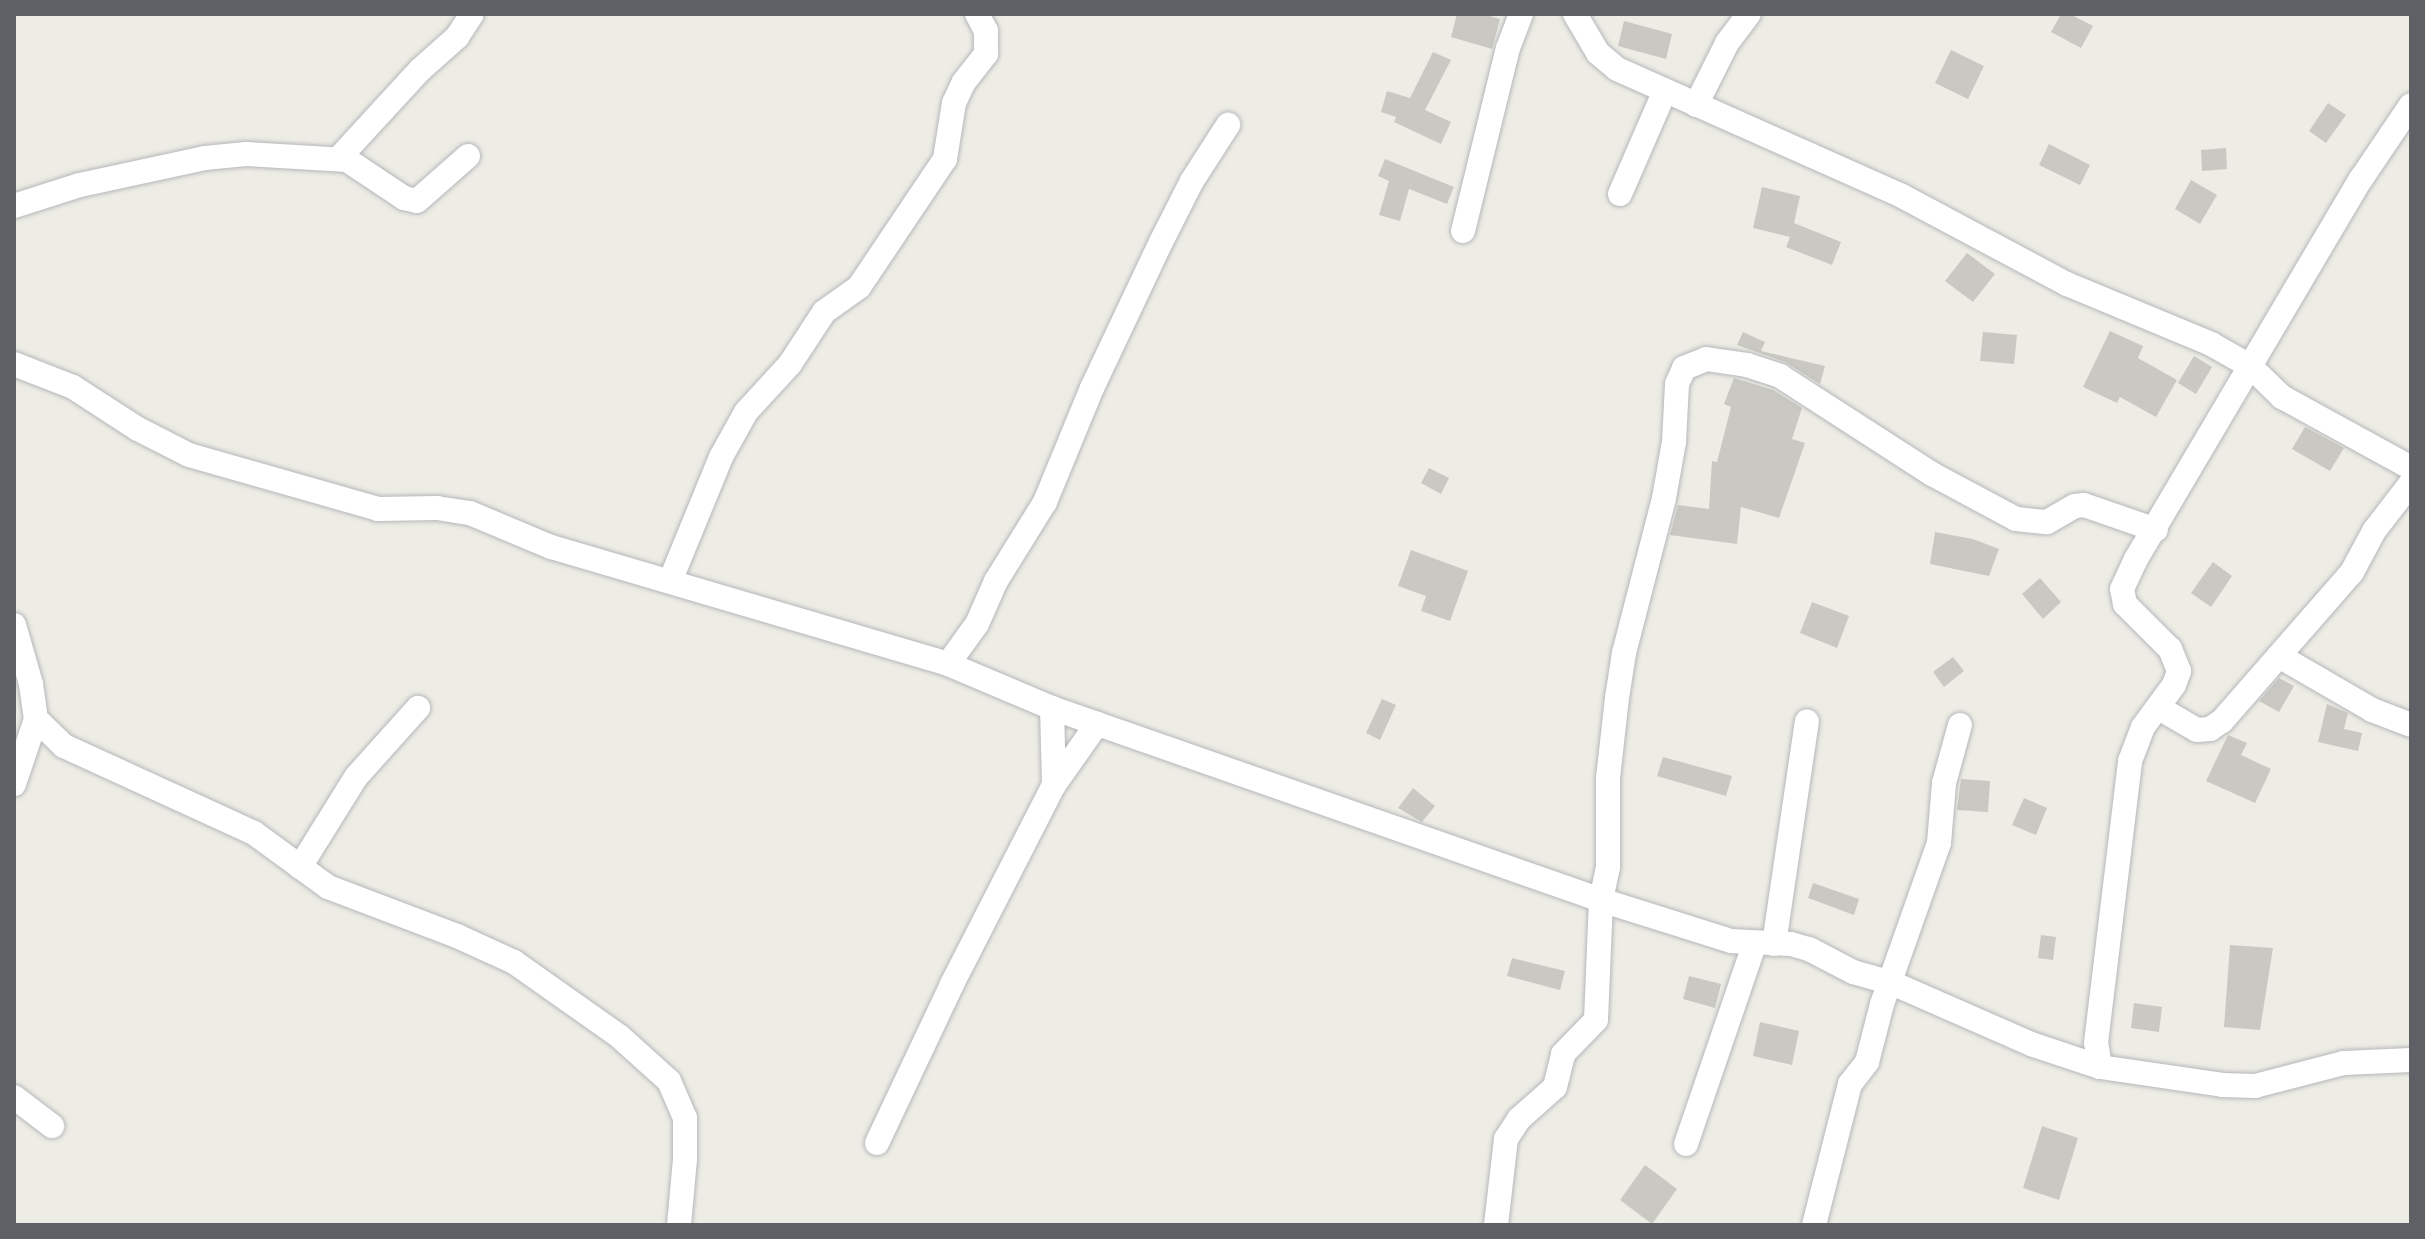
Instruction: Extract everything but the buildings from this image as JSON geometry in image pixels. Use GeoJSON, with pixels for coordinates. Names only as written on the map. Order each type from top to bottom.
{"type":"FeatureCollection","features":[{"type":"Feature","properties":{"kind":"street"},"geometry":{"type":"LineString","coordinates":[[339,158],[420,70],[457,37],[472,14]]}},
{"type":"Feature","properties":{"kind":"street"},"geometry":{"type":"LineString","coordinates":[[671,579],[721,457],[746,412],[790,364],[824,312],[859,287],[945,159],[954,103],[964,82],[986,54],[986,31],[977,14]]}},
{"type":"Feature","properties":{"kind":"street"},"geometry":{"type":"LineString","coordinates":[[1463,231],[1508,48],[1521,14]]}},
{"type":"Feature","properties":{"kind":"street"},"geometry":{"type":"LineString","coordinates":[[1575,14],[1598,53],[1617,69],[1664,93],[1902,196],[2067,284],[2211,344],[2250,366],[2282,397],[2411,468]]}},
{"type":"Feature","properties":{"kind":"street"},"geometry":{"type":"LineString","coordinates":[[1696,105],[1727,43],[1749,14]]}},
{"type":"Feature","properties":{"kind":"street"},"geometry":{"type":"LineString","coordinates":[[1620,194],[1664,93]]}},
{"type":"Feature","properties":{"kind":"street"},"geometry":{"type":"LineString","coordinates":[[2092,1057],[2130,761],[2137,737],[2178,679],[2178,663],[2170,649],[2129,610],[2122,597],[2125,580],[2361,179],[2411,105]]}},
{"type":"Feature","properties":{"kind":"street"},"geometry":{"type":"LineString","coordinates":[[948,664],[977,624],[996,581],[1045,502],[1092,388],[1154,256],[1192,181],[1228,125]]}},
{"type":"Feature","properties":{"kind":"street"},"geometry":{"type":"LineString","coordinates":[[14,206],[80,185],[224,155],[339,158],[354,163],[404,198],[417,201],[468,156]]}},
{"type":"Feature","properties":{"kind":"street"},"geometry":{"type":"LineString","coordinates":[[1496,1225],[1506,1139],[1519,1119],[1555,1087],[1563,1054],[1596,1020],[1601,900],[1608,867],[1611,747],[1624,653],[1668,475],[1674,442],[1677,384],[1688,364],[1706,359],[1747,365],[1780,376],[1932,474],[2016,519],[2047,522],[2075,506],[2084,505],[2156,530]]}},
{"type":"Feature","properties":{"kind":"street"},"geometry":{"type":"LineString","coordinates":[[14,364],[73,387],[166,446],[211,463],[378,509],[437,508],[470,513],[551,547],[671,579],[948,664],[1052,708],[1601,900],[1731,941],[1809,949],[1853,972],[1892,983],[2031,1044],[2210,1084],[2255,1086],[2344,1063],[2411,1060]]}},
{"type":"Feature","properties":{"kind":"street"},"geometry":{"type":"LineString","coordinates":[[2159,708],[2197,730],[2210,729],[2222,721],[2352,572],[2374,531],[2411,483]]}},
{"type":"Feature","properties":{"kind":"street"},"geometry":{"type":"LineString","coordinates":[[14,625],[31,684],[36,719],[14,784]]}},
{"type":"Feature","properties":{"kind":"street"},"geometry":{"type":"LineString","coordinates":[[2279,656],[2372,710],[2411,725]]}},
{"type":"Feature","properties":{"kind":"street"},"geometry":{"type":"LineString","coordinates":[[300,867],[356,777],[418,708]]}},
{"type":"Feature","properties":{"kind":"street"},"geometry":{"type":"LineString","coordinates":[[1052,708],[1054,785]]}},
{"type":"Feature","properties":{"kind":"street"},"geometry":{"type":"LineString","coordinates":[[36,719],[64,746],[254,833],[328,887],[457,936],[514,962],[652,1063],[669,1081],[685,1118],[679,1225]]}},
{"type":"Feature","properties":{"kind":"street"},"geometry":{"type":"LineString","coordinates":[[1686,1144],[1764,944],[1807,721]]}},
{"type":"Feature","properties":{"kind":"street"},"geometry":{"type":"LineString","coordinates":[[877,1143],[952,984],[1054,785],[1097,724]]}},
{"type":"Feature","properties":{"kind":"street"},"geometry":{"type":"LineString","coordinates":[[1814,1225],[1850,1084],[1867,1062],[1882,1004],[1892,983],[1939,843],[1944,783],[1960,725]]}},
{"type":"Feature","properties":{"kind":"street"},"geometry":{"type":"LineString","coordinates":[[26,756],[64,746]]}},
{"type":"Feature","properties":{"kind":"street"},"geometry":{"type":"LineString","coordinates":[[14,1097],[52,1126]]}}]}
